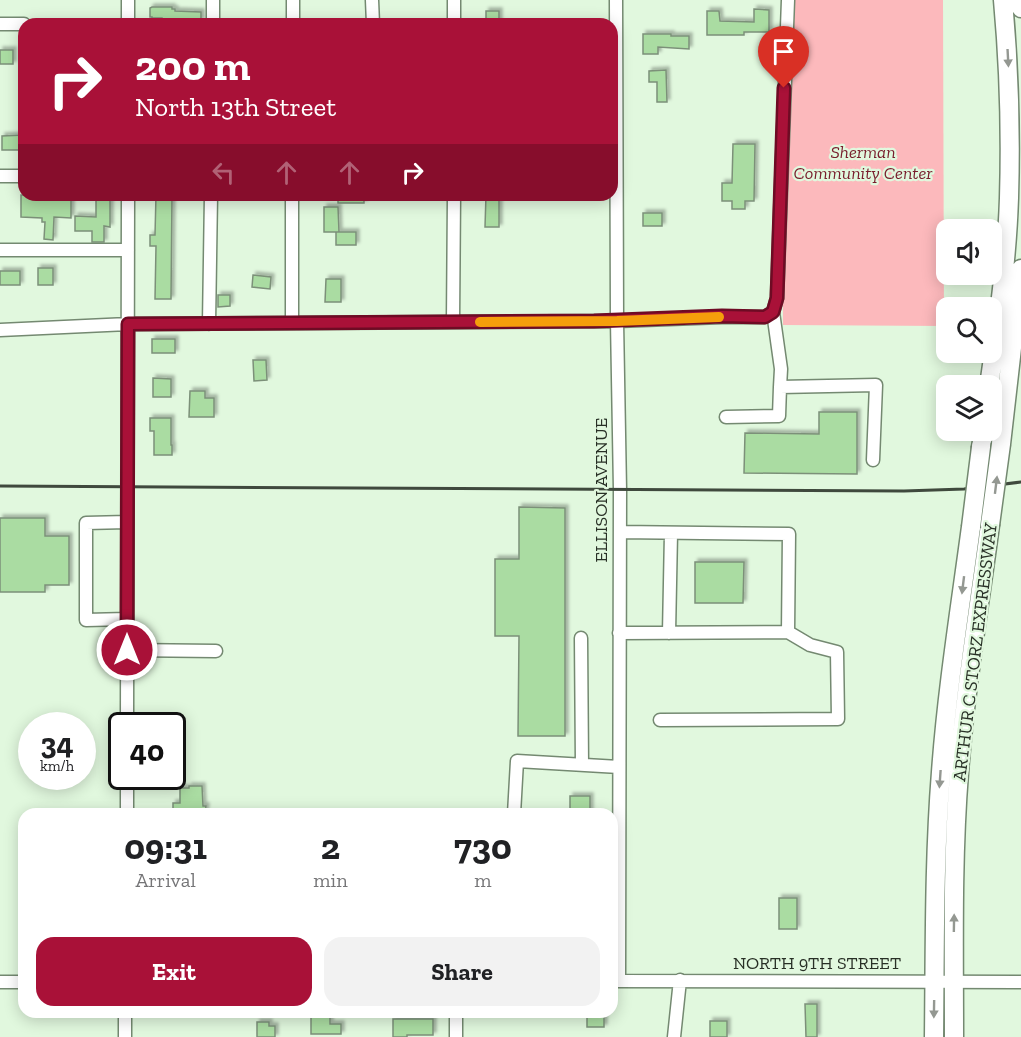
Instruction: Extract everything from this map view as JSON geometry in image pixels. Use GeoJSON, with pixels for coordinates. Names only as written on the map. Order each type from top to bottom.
{"type":"FeatureCollection","features":[{"type":"Feature","properties":{"kind":"highway"},"geometry":{"type":"LineString","coordinates":[[990,375],[1005,261],[1009,200],[1009,86],[1003,0]]}},
{"type":"Feature","properties":{"kind":"highway"},"geometry":{"type":"LineString","coordinates":[[1020,0],[1021,8]]}},
{"type":"Feature","properties":{"kind":"highway","name":"ARTHUR C STORZ EXPRESSWAY"},"geometry":{"type":"LineString","coordinates":[[954,1037],[956,833],[959,771],[1021,269]]}},
{"type":"Feature","properties":{"kind":"highway","name":"ARTHUR C STORZ EXPRESSWAY"},"geometry":{"type":"LineString","coordinates":[[934,1037],[937,847],[941,771],[982,441]]}},
{"type":"Feature","properties":{"kind":"street"},"geometry":{"type":"LineString","coordinates":[[128,0],[128,18]]}},
{"type":"Feature","properties":{"kind":"street"},"geometry":{"type":"LineString","coordinates":[[213,0],[213,18]]}},
{"type":"Feature","properties":{"kind":"street"},"geometry":{"type":"LineString","coordinates":[[293,0],[293,18]]}},
{"type":"Feature","properties":{"kind":"street"},"geometry":{"type":"LineString","coordinates":[[372,0],[372,18]]}},
{"type":"Feature","properties":{"kind":"street"},"geometry":{"type":"LineString","coordinates":[[454,0],[454,18]]}},
{"type":"Feature","properties":{"kind":"street","name":"ELLISON AVENUE"},"geometry":{"type":"LineString","coordinates":[[616,0],[616,18]]}},
{"type":"Feature","properties":{"kind":"street"},"geometry":{"type":"LineString","coordinates":[[726,417],[779,416],[781,369],[773,312],[777,298],[788,0]]}},
{"type":"Feature","properties":{"kind":"street"},"geometry":{"type":"LineString","coordinates":[[0,24],[18,24]]}},
{"type":"Feature","properties":{"kind":"street"},"geometry":{"type":"LineString","coordinates":[[0,176],[18,176]]}},
{"type":"Feature","properties":{"kind":"street"},"geometry":{"type":"LineString","coordinates":[[127,712],[128,201]]}},
{"type":"Feature","properties":{"kind":"street"},"geometry":{"type":"LineString","coordinates":[[209,324],[211,201]]}},
{"type":"Feature","properties":{"kind":"street"},"geometry":{"type":"LineString","coordinates":[[292,201],[292,322]]}},
{"type":"Feature","properties":{"kind":"street"},"geometry":{"type":"LineString","coordinates":[[453,322],[454,201]]}},
{"type":"Feature","properties":{"kind":"street","name":"ELLISON AVENUE"},"geometry":{"type":"LineString","coordinates":[[617,201],[620,532],[618,820]]}},
{"type":"Feature","properties":{"kind":"street"},"geometry":{"type":"LineString","coordinates":[[0,250],[128,250]]}},
{"type":"Feature","properties":{"kind":"street"},"geometry":{"type":"LineString","coordinates":[[0,330],[128,324],[617,321],[722,316],[765,317],[773,312]]}},
{"type":"Feature","properties":{"kind":"street"},"geometry":{"type":"LineString","coordinates":[[780,387],[876,385],[873,460]]}},
{"type":"Feature","properties":{"kind":"street"},"geometry":{"type":"LineString","coordinates":[[127,522],[86,523],[86,620],[127,620]]}},
{"type":"Feature","properties":{"kind":"street"},"geometry":{"type":"LineString","coordinates":[[620,532],[789,534],[788,632]]}},
{"type":"Feature","properties":{"kind":"street"},"geometry":{"type":"LineString","coordinates":[[669,633],[671,533]]}},
{"type":"Feature","properties":{"kind":"street"},"geometry":{"type":"LineString","coordinates":[[620,633],[788,632],[810,645],[837,652],[838,719],[660,720]]}},
{"type":"Feature","properties":{"kind":"street"},"geometry":{"type":"LineString","coordinates":[[581,638],[582,765]]}},
{"type":"Feature","properties":{"kind":"street"},"geometry":{"type":"LineString","coordinates":[[127,650],[216,651]]}},
{"type":"Feature","properties":{"kind":"street"},"geometry":{"type":"LineString","coordinates":[[514,808],[517,761],[619,767]]}},
{"type":"Feature","properties":{"kind":"street"},"geometry":{"type":"LineString","coordinates":[[127,790],[127,808]]}},
{"type":"Feature","properties":{"kind":"street"},"geometry":{"type":"LineString","coordinates":[[674,1037],[680,980]]}},
{"type":"Feature","properties":{"kind":"street","name":"NORTH 9TH STREET"},"geometry":{"type":"LineString","coordinates":[[618,981],[1021,982]]}},
{"type":"Feature","properties":{"kind":"street"},"geometry":{"type":"LineString","coordinates":[[0,982],[18,982]]}},
{"type":"Feature","properties":{"kind":"street"},"geometry":{"type":"LineString","coordinates":[[125,1018],[125,1037]]}},
{"type":"Feature","properties":{"kind":"street"},"geometry":{"type":"LineString","coordinates":[[456,1018],[456,1037]]}},
{"type":"Feature","properties":{"kind":"green space","name":"Sherman Community Center"},"geometry":{"type":"Polygon","coordinates":[[[781,0],[943,0],[944,219],[936,219],[936,285],[944,285],[944,297],[936,297],[936,326],[783,325],[781,0]]]}},
{"type":"Feature","properties":{"kind":"building"},"geometry":{"type":"Polygon","coordinates":[[[172,7],[175,11],[201,12],[201,18],[152,18],[150,8],[172,7]]]}},
{"type":"Feature","properties":{"kind":"building"},"geometry":{"type":"Polygon","coordinates":[[[754,9],[769,10],[769,32],[707,35],[707,11],[719,11],[720,21],[754,22],[754,9]]]}},
{"type":"Feature","properties":{"kind":"building"},"geometry":{"type":"Polygon","coordinates":[[[486,11],[499,11],[499,18],[486,18],[486,11]]]}},
{"type":"Feature","properties":{"kind":"building"},"geometry":{"type":"Polygon","coordinates":[[[643,34],[689,36],[689,49],[658,47],[658,54],[643,54],[643,34]]]}},
{"type":"Feature","properties":{"kind":"building"},"geometry":{"type":"Polygon","coordinates":[[[0,50],[13,50],[13,64],[0,64],[0,50]]]}},
{"type":"Feature","properties":{"kind":"building"},"geometry":{"type":"Polygon","coordinates":[[[666,70],[667,102],[657,102],[657,82],[649,82],[649,71],[666,70]]]}},
{"type":"Feature","properties":{"kind":"building"},"geometry":{"type":"Polygon","coordinates":[[[18,135],[18,150],[2,150],[2,136],[18,135]]]}},
{"type":"Feature","properties":{"kind":"building"},"geometry":{"type":"Polygon","coordinates":[[[733,144],[755,144],[754,201],[745,201],[745,209],[732,209],[732,201],[722,201],[722,183],[732,183],[733,144]]]}},
{"type":"Feature","properties":{"kind":"building"},"geometry":{"type":"Polygon","coordinates":[[[21,201],[71,201],[71,218],[54,217],[53,240],[44,239],[45,222],[42,222],[42,218],[21,217],[21,201]]]}},
{"type":"Feature","properties":{"kind":"building"},"geometry":{"type":"Polygon","coordinates":[[[96,201],[110,201],[110,227],[104,226],[104,242],[92,242],[92,231],[75,231],[75,216],[96,217],[96,201]]]}},
{"type":"Feature","properties":{"kind":"building"},"geometry":{"type":"Polygon","coordinates":[[[156,201],[172,201],[171,299],[155,299],[156,246],[150,246],[150,235],[155,235],[156,201]]]}},
{"type":"Feature","properties":{"kind":"building"},"geometry":{"type":"Polygon","coordinates":[[[338,201],[364,201],[364,203],[338,203],[338,201]]]}},
{"type":"Feature","properties":{"kind":"building"},"geometry":{"type":"Polygon","coordinates":[[[486,201],[499,201],[499,227],[485,227],[486,201]]]}},
{"type":"Feature","properties":{"kind":"building"},"geometry":{"type":"Polygon","coordinates":[[[324,207],[338,207],[339,232],[324,232],[324,207]]]}},
{"type":"Feature","properties":{"kind":"building"},"geometry":{"type":"Polygon","coordinates":[[[643,213],[662,213],[662,226],[643,226],[643,213]]]}},
{"type":"Feature","properties":{"kind":"building"},"geometry":{"type":"Polygon","coordinates":[[[336,232],[356,232],[356,245],[336,245],[336,232]]]}},
{"type":"Feature","properties":{"kind":"building"},"geometry":{"type":"Polygon","coordinates":[[[38,268],[53,268],[53,285],[38,285],[38,268]]]}},
{"type":"Feature","properties":{"kind":"building"},"geometry":{"type":"Polygon","coordinates":[[[0,271],[20,271],[20,285],[0,285],[0,271]]]}},
{"type":"Feature","properties":{"kind":"building"},"geometry":{"type":"Polygon","coordinates":[[[253,275],[271,277],[270,289],[252,287],[253,275]]]}},
{"type":"Feature","properties":{"kind":"building"},"geometry":{"type":"Polygon","coordinates":[[[326,279],[341,279],[341,302],[325,302],[326,279]]]}},
{"type":"Feature","properties":{"kind":"building"},"geometry":{"type":"Polygon","coordinates":[[[218,295],[230,295],[230,306],[218,307],[218,295]]]}},
{"type":"Feature","properties":{"kind":"building"},"geometry":{"type":"Polygon","coordinates":[[[152,339],[175,339],[175,353],[152,353],[152,339]]]}},
{"type":"Feature","properties":{"kind":"building"},"geometry":{"type":"Polygon","coordinates":[[[253,360],[266,360],[267,380],[254,381],[253,360]]]}},
{"type":"Feature","properties":{"kind":"building"},"geometry":{"type":"Polygon","coordinates":[[[153,378],[171,379],[171,397],[153,397],[153,378]]]}},
{"type":"Feature","properties":{"kind":"building"},"geometry":{"type":"Polygon","coordinates":[[[190,391],[205,391],[205,398],[214,398],[214,417],[189,417],[190,391]]]}},
{"type":"Feature","properties":{"kind":"building"},"geometry":{"type":"Polygon","coordinates":[[[819,412],[857,412],[857,474],[744,473],[745,433],[819,434],[819,412]]]}},
{"type":"Feature","properties":{"kind":"building"},"geometry":{"type":"Polygon","coordinates":[[[150,418],[171,418],[172,455],[154,455],[154,431],[150,431],[150,418]]]}},
{"type":"Feature","properties":{"kind":"building"},"geometry":{"type":"Polygon","coordinates":[[[519,507],[565,508],[565,736],[518,736],[519,636],[495,636],[495,559],[519,559],[519,507]]]}},
{"type":"Feature","properties":{"kind":"building"},"geometry":{"type":"Polygon","coordinates":[[[0,518],[45,518],[45,536],[69,536],[69,585],[45,585],[45,592],[0,592],[0,518]]]}},
{"type":"Feature","properties":{"kind":"building"},"geometry":{"type":"Polygon","coordinates":[[[695,562],[744,562],[743,603],[695,603],[695,562]]]}},
{"type":"Feature","properties":{"kind":"building"},"geometry":{"type":"Polygon","coordinates":[[[202,786],[203,806],[206,808],[173,808],[173,803],[180,803],[180,790],[186,790],[186,788],[202,786]]]}},
{"type":"Feature","properties":{"kind":"building"},"geometry":{"type":"Polygon","coordinates":[[[570,796],[590,796],[590,808],[570,808],[570,796]]]}},
{"type":"Feature","properties":{"kind":"building"},"geometry":{"type":"Polygon","coordinates":[[[779,898],[797,898],[797,929],[779,929],[779,898]]]}},
{"type":"Feature","properties":{"kind":"building"},"geometry":{"type":"Polygon","coordinates":[[[805,1004],[817,1004],[817,1037],[806,1037],[805,1004]]]}},
{"type":"Feature","properties":{"kind":"building"},"geometry":{"type":"Polygon","coordinates":[[[311,1018],[330,1018],[330,1024],[341,1024],[341,1034],[311,1034],[311,1018]]]}},
{"type":"Feature","properties":{"kind":"building"},"geometry":{"type":"Polygon","coordinates":[[[587,1018],[604,1018],[604,1027],[587,1027],[587,1018]]]}},
{"type":"Feature","properties":{"kind":"building"},"geometry":{"type":"Polygon","coordinates":[[[393,1019],[433,1019],[433,1035],[393,1037],[393,1019]]]}},
{"type":"Feature","properties":{"kind":"building"},"geometry":{"type":"Polygon","coordinates":[[[710,1021],[727,1021],[727,1037],[710,1037],[710,1021]]]}},
{"type":"Feature","properties":{"kind":"building"},"geometry":{"type":"Polygon","coordinates":[[[257,1022],[269,1022],[269,1026],[275,1026],[275,1037],[257,1037],[257,1022]]]}},
{"type":"Feature","properties":{"kind":"railway"},"geometry":{"type":"LineString","coordinates":[[0,486],[904,491],[964,489],[1021,482]]}},
{"type":"Feature","properties":{"kind":"slow traffic"},"geometry":{"type":"LineString","coordinates":[[480,322],[617,321],[719,317]]}},
{"type":"Feature","properties":{"kind":"route"},"geometry":{"type":"LineString","coordinates":[[127,650],[128,324],[617,321],[722,316],[765,317],[773,312],[777,298],[784,88]]}}]}
